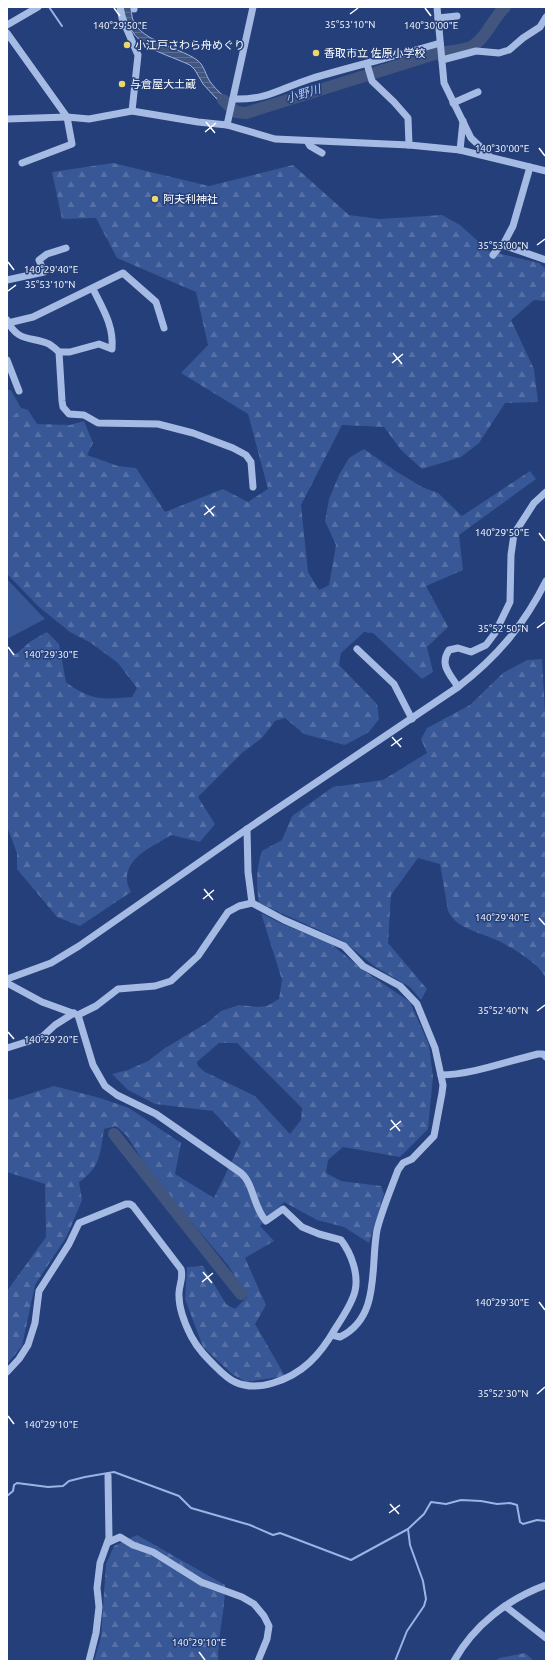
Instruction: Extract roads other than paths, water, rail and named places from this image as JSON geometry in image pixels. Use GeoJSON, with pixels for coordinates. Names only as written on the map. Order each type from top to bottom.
{"type":"FeatureCollection","features":[{"type":"Feature","properties":{"kind":"street"},"geometry":{"type":"LineString","coordinates":[[7,25],[38,7]]}},
{"type":"Feature","properties":{"kind":"street"},"geometry":{"type":"LineString","coordinates":[[120,7],[122,18],[138,55],[132,111]]}},
{"type":"Feature","properties":{"kind":"street"},"geometry":{"type":"LineString","coordinates":[[227,125],[253,7]]}},
{"type":"Feature","properties":{"kind":"street"},"geometry":{"type":"LineString","coordinates":[[437,7],[444,82],[471,138],[492,157]]}},
{"type":"Feature","properties":{"kind":"street"},"geometry":{"type":"LineString","coordinates":[[438,18],[456,16]]}},
{"type":"Feature","properties":{"kind":"street"},"geometry":{"type":"LineString","coordinates":[[442,60],[476,51],[499,53],[508,50],[540,27],[546,17]]}},
{"type":"Feature","properties":{"kind":"street"},"geometry":{"type":"LineString","coordinates":[[7,33],[67,117],[72,144],[22,163]]}},
{"type":"Feature","properties":{"kind":"street"},"geometry":{"type":"LineString","coordinates":[[233,102],[252,100],[274,94],[309,80],[440,43]]}},
{"type":"Feature","properties":{"kind":"street"},"geometry":{"type":"LineString","coordinates":[[367,64],[372,81],[408,118],[409,145]]}},
{"type":"Feature","properties":{"kind":"street"},"geometry":{"type":"LineString","coordinates":[[453,103],[478,92]]}},
{"type":"Feature","properties":{"kind":"street"},"geometry":{"type":"LineString","coordinates":[[7,119],[67,117],[89,119],[132,111],[198,122],[212,122],[275,139],[409,145],[460,150],[546,171]]}},
{"type":"Feature","properties":{"kind":"street"},"geometry":{"type":"LineString","coordinates":[[460,150],[463,121]]}},
{"type":"Feature","properties":{"kind":"street"},"geometry":{"type":"LineString","coordinates":[[308,141],[310,146],[322,153]]}},
{"type":"Feature","properties":{"kind":"street"},"geometry":{"type":"LineString","coordinates":[[493,256],[500,246],[504,245],[513,226],[530,167]]}},
{"type":"Feature","properties":{"kind":"street"},"geometry":{"type":"LineString","coordinates":[[504,245],[546,260]]}},
{"type":"Feature","properties":{"kind":"street"},"geometry":{"type":"LineString","coordinates":[[7,280],[44,272],[39,260],[47,254],[66,248]]}},
{"type":"Feature","properties":{"kind":"street"},"geometry":{"type":"LineString","coordinates":[[93,289],[110,324],[113,338],[112,349],[99,344],[70,352],[59,352],[49,344],[27,340],[18,334],[8,322],[32,317],[93,289],[123,273],[156,302],[164,328]]}},
{"type":"Feature","properties":{"kind":"street"},"geometry":{"type":"LineString","coordinates":[[59,352],[62,401],[63,407],[69,414],[84,415],[98,423],[158,424],[193,433],[233,448],[246,455],[251,462],[253,487]]}},
{"type":"Feature","properties":{"kind":"street"},"geometry":{"type":"LineString","coordinates":[[7,360],[19,391]]}},
{"type":"Feature","properties":{"kind":"street"},"geometry":{"type":"LineString","coordinates":[[458,687],[445,666],[444,658],[449,650],[458,648],[471,652],[486,645],[495,633],[510,602],[511,555],[514,534],[534,503],[546,492]]}},
{"type":"Feature","properties":{"kind":"street"},"geometry":{"type":"LineString","coordinates":[[7,979],[51,963],[79,946],[247,829],[458,687],[484,666],[515,634],[533,608],[546,582]]}},
{"type":"Feature","properties":{"kind":"street"},"geometry":{"type":"LineString","coordinates":[[357,649],[394,684],[412,719]]}},
{"type":"Feature","properties":{"kind":"street"},"geometry":{"type":"LineString","coordinates":[[247,829],[248,872],[252,903]]}},
{"type":"Feature","properties":{"kind":"street"},"geometry":{"type":"LineString","coordinates":[[7,1048],[42,1037],[55,1025],[96,1006],[118,989],[155,986],[171,981],[198,956],[228,912],[239,906],[252,903],[284,920],[344,946],[363,966],[400,986],[417,1004],[429,1030],[435,1048],[441,1075],[442,1093],[434,1136],[412,1158],[403,1163],[398,1170],[384,1208],[376,1240],[372,1296],[361,1318],[351,1332],[340,1338],[332,1335]]}},
{"type":"Feature","properties":{"kind":"street"},"geometry":{"type":"LineString","coordinates":[[7,983],[42,1002],[76,1014]]}},
{"type":"Feature","properties":{"kind":"street"},"geometry":{"type":"LineString","coordinates":[[7,1372],[19,1359],[28,1345],[35,1323],[39,1291],[69,1244],[79,1223],[130,1204],[181,1269],[183,1274],[179,1294],[180,1306],[186,1325],[202,1355],[233,1382],[254,1388],[287,1379],[301,1371],[314,1360],[332,1335],[355,1291],[353,1263],[349,1252],[340,1240],[319,1234],[302,1226],[283,1209],[266,1221],[256,1208],[248,1182],[241,1173],[156,1114],[110,1091],[103,1083],[94,1064],[76,1014]]}},
{"type":"Feature","properties":{"kind":"street"},"geometry":{"type":"LineString","coordinates":[[441,1075],[476,1069],[538,1054],[542,1054],[546,1057]]}},
{"type":"Feature","properties":{"kind":"street"},"geometry":{"type":"LineString","coordinates":[[89,1661],[96,1633],[99,1607],[97,1588],[100,1563],[109,1542],[108,1476]]}},
{"type":"Feature","properties":{"kind":"street"},"geometry":{"type":"LineString","coordinates":[[109,1542],[120,1537],[133,1545],[153,1552],[201,1582],[242,1597],[254,1604],[269,1626],[267,1638],[258,1661]]}},
{"type":"Feature","properties":{"kind":"street"},"geometry":{"type":"LineString","coordinates":[[454,1661],[472,1634],[505,1606],[527,1592],[546,1585]]}},
{"type":"Feature","properties":{"kind":"street"},"geometry":{"type":"LineString","coordinates":[[505,1606],[546,1638]]}},
{"type":"Feature","properties":{"kind":"waterway"},"geometry":{"type":"LineString","coordinates":[[49,7],[62,26]]}},
{"type":"Feature","properties":{"kind":"waterway","name":"小野川"},"geometry":{"type":"LineString","coordinates":[[223,100],[236,112],[246,113],[438,53],[471,47],[481,39],[505,7]]}},
{"type":"Feature","properties":{"kind":"waterway"},"geometry":{"type":"LineString","coordinates":[[114,1134],[241,1294]]}},
{"type":"Feature","properties":{"kind":"waterway"},"geometry":{"type":"LineString","coordinates":[[7,1496],[13,1491],[14,1485],[17,1483],[48,1487],[63,1486],[69,1481],[114,1472],[179,1496],[191,1508],[250,1525],[273,1535],[280,1533],[351,1560],[408,1529],[424,1514],[431,1502],[446,1504],[461,1500],[481,1501],[497,1504],[510,1503],[517,1505],[520,1522],[523,1524],[537,1520],[546,1521]]}},
{"type":"Feature","properties":{"kind":"waterway"},"geometry":{"type":"LineString","coordinates":[[395,1661],[407,1631],[424,1606],[426,1599],[423,1581],[410,1545],[408,1529]]}},
{"type":"Feature","properties":{"kind":"place","name":"小江戸さわら舟めぐり"},"geometry":{"type":"Point","coordinates":[127,45]}},
{"type":"Feature","properties":{"kind":"place","name":"香取市立 佐原小学校"},"geometry":{"type":"Point","coordinates":[316,53]}},
{"type":"Feature","properties":{"kind":"place","name":"与倉屋大土蔵"},"geometry":{"type":"Point","coordinates":[122,84]}},
{"type":"Feature","properties":{"kind":"place","name":"阿夫利神社"},"geometry":{"type":"Point","coordinates":[155,199]}}]}
